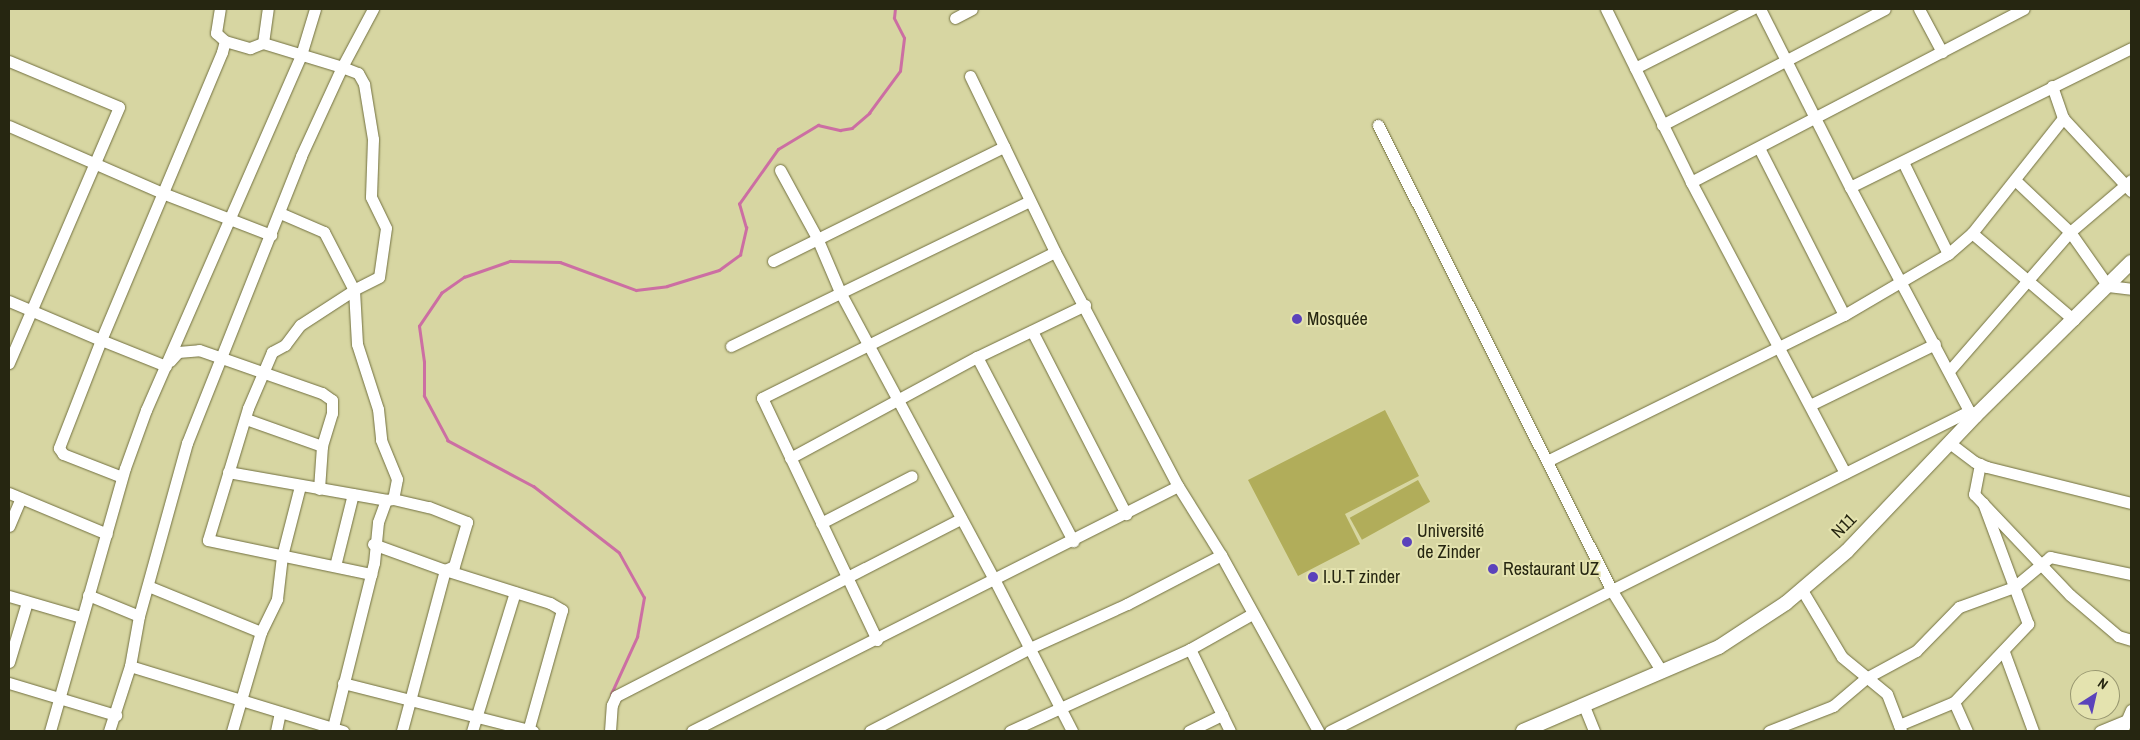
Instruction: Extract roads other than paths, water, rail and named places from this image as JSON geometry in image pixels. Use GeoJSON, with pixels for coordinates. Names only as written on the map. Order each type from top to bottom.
{"type":"FeatureCollection","features":[{"type":"Feature","properties":{"kind":"main road","name":"N11"},"geometry":{"type":"LineString","coordinates":[[1523,731],[1662,672],[1750,629],[1802,590],[1847,551],[1951,444],[1973,413],[2074,320],[2131,262]]}},
{"type":"Feature","properties":{"kind":"street"},"geometry":{"type":"LineString","coordinates":[[220,9],[216,33],[225,41],[250,48],[263,43],[358,73],[366,89],[373,139],[371,197],[386,228],[379,277],[354,290],[300,324],[285,345],[272,352],[246,419],[208,540],[371,574]]}},
{"type":"Feature","properties":{"kind":"street"},"geometry":{"type":"LineString","coordinates":[[263,43],[268,9]]}},
{"type":"Feature","properties":{"kind":"street"},"geometry":{"type":"LineString","coordinates":[[50,731],[122,477],[166,366],[301,56],[315,9]]}},
{"type":"Feature","properties":{"kind":"street"},"geometry":{"type":"LineString","coordinates":[[108,731],[116,715],[130,666],[139,616],[187,443],[280,213],[342,67],[373,9]]}},
{"type":"Feature","properties":{"kind":"street"},"geometry":{"type":"LineString","coordinates":[[955,18],[972,9]]}},
{"type":"Feature","properties":{"kind":"street"},"geometry":{"type":"LineString","coordinates":[[1606,9],[1691,182],[1780,347],[1845,474]]}},
{"type":"Feature","properties":{"kind":"street"},"geometry":{"type":"LineString","coordinates":[[1635,68],[1752,9]]}},
{"type":"Feature","properties":{"kind":"street"},"geometry":{"type":"LineString","coordinates":[[1330,731],[1845,474],[1973,413],[1850,187],[1787,58],[1760,9]]}},
{"type":"Feature","properties":{"kind":"street"},"geometry":{"type":"LineString","coordinates":[[1662,125],[1787,58],[1885,9]]}},
{"type":"Feature","properties":{"kind":"street"},"geometry":{"type":"LineString","coordinates":[[1919,9],[1942,52]]}},
{"type":"Feature","properties":{"kind":"street"},"geometry":{"type":"LineString","coordinates":[[1691,182],[1816,120],[2024,9]]}},
{"type":"Feature","properties":{"kind":"street"},"geometry":{"type":"LineString","coordinates":[[122,477],[63,454],[59,448],[101,340],[165,194],[225,41]]}},
{"type":"Feature","properties":{"kind":"street"},"geometry":{"type":"LineString","coordinates":[[1850,187],[2131,48]]}},
{"type":"Feature","properties":{"kind":"street"},"geometry":{"type":"LineString","coordinates":[[9,60],[119,107],[9,363]]}},
{"type":"Feature","properties":{"kind":"street"},"geometry":{"type":"LineString","coordinates":[[970,76],[1030,202],[1178,486],[1220,554],[1318,731]]}},
{"type":"Feature","properties":{"kind":"street"},"geometry":{"type":"LineString","coordinates":[[1949,370],[2070,232],[2130,186],[2063,118],[2052,86]]}},
{"type":"Feature","properties":{"kind":"street"},"geometry":{"type":"LineString","coordinates":[[1548,461],[1844,315],[1948,254],[1972,233],[2063,118]]}},
{"type":"Feature","properties":{"kind":"street"},"geometry":{"type":"LineString","coordinates":[[1378,125],[1612,591],[1662,672]]}},
{"type":"Feature","properties":{"kind":"street"},"geometry":{"type":"LineString","coordinates":[[9,126],[165,194],[271,235]]}},
{"type":"Feature","properties":{"kind":"street"},"geometry":{"type":"LineString","coordinates":[[773,261],[1004,147]]}},
{"type":"Feature","properties":{"kind":"street"},"geometry":{"type":"LineString","coordinates":[[1759,148],[1844,315]]}},
{"type":"Feature","properties":{"kind":"street"},"geometry":{"type":"LineString","coordinates":[[1902,162],[1948,254]]}},
{"type":"Feature","properties":{"kind":"street"},"geometry":{"type":"LineString","coordinates":[[780,170],[817,238],[840,292],[899,399],[1072,731]]}},
{"type":"Feature","properties":{"kind":"street"},"geometry":{"type":"LineString","coordinates":[[2015,180],[2070,232],[2108,286],[2131,289]]}},
{"type":"Feature","properties":{"kind":"street"},"geometry":{"type":"LineString","coordinates":[[731,346],[1030,202]]}},
{"type":"Feature","properties":{"kind":"street"},"geometry":{"type":"LineString","coordinates":[[130,666],[336,730],[343,683],[371,574],[373,544],[397,479],[381,440],[378,409],[357,344],[354,290],[324,232],[280,213]]}},
{"type":"Feature","properties":{"kind":"street"},"geometry":{"type":"LineString","coordinates":[[1972,233],[2074,320]]}},
{"type":"Feature","properties":{"kind":"street"},"geometry":{"type":"LineString","coordinates":[[877,640],[762,398],[1056,252]]}},
{"type":"Feature","properties":{"kind":"street"},"geometry":{"type":"LineString","coordinates":[[9,301],[166,366]]}},
{"type":"Feature","properties":{"kind":"street"},"geometry":{"type":"LineString","coordinates":[[790,458],[977,358],[1085,305]]}},
{"type":"Feature","properties":{"kind":"street"},"geometry":{"type":"LineString","coordinates":[[1032,331],[1126,514]]}},
{"type":"Feature","properties":{"kind":"street"},"geometry":{"type":"LineString","coordinates":[[1810,405],[1935,344]]}},
{"type":"Feature","properties":{"kind":"street"},"geometry":{"type":"LineString","coordinates":[[166,366],[178,352],[187,348],[222,356],[264,371],[332,400],[332,412],[322,446],[319,489]]}},
{"type":"Feature","properties":{"kind":"street"},"geometry":{"type":"LineString","coordinates":[[977,358],[1073,540]]}},
{"type":"Feature","properties":{"kind":"street"},"geometry":{"type":"LineString","coordinates":[[246,419],[322,446]]}},
{"type":"Feature","properties":{"kind":"street"},"geometry":{"type":"LineString","coordinates":[[1951,444],[1980,464],[2131,503]]}},
{"type":"Feature","properties":{"kind":"street"},"geometry":{"type":"LineString","coordinates":[[1980,464],[1974,494],[2041,567],[2118,636],[2131,640]]}},
{"type":"Feature","properties":{"kind":"street"},"geometry":{"type":"LineString","coordinates":[[228,472],[429,507],[467,522],[454,566],[445,570]]}},
{"type":"Feature","properties":{"kind":"street"},"geometry":{"type":"LineString","coordinates":[[821,523],[912,476]]}},
{"type":"Feature","properties":{"kind":"street"},"geometry":{"type":"LineString","coordinates":[[232,731],[261,632],[277,599],[282,556],[300,486]]}},
{"type":"Feature","properties":{"kind":"street"},"geometry":{"type":"LineString","coordinates":[[692,731],[877,640],[1178,486]]}},
{"type":"Feature","properties":{"kind":"street"},"geometry":{"type":"LineString","coordinates":[[9,493],[107,534]]}},
{"type":"Feature","properties":{"kind":"street"},"geometry":{"type":"LineString","coordinates":[[336,566],[353,494]]}},
{"type":"Feature","properties":{"kind":"street"},"geometry":{"type":"LineString","coordinates":[[9,526],[20,498]]}},
{"type":"Feature","properties":{"kind":"street"},"geometry":{"type":"LineString","coordinates":[[1802,590],[1842,657],[1887,694],[1901,728],[1954,702],[2004,652],[2028,624],[1983,503]]}},
{"type":"Feature","properties":{"kind":"street"},"geometry":{"type":"LineString","coordinates":[[610,731],[612,705],[616,696],[846,576],[961,519]]}},
{"type":"Feature","properties":{"kind":"street"},"geometry":{"type":"LineString","coordinates":[[343,683],[477,715],[529,731],[562,613],[550,602],[445,570],[373,544]]}},
{"type":"Feature","properties":{"kind":"street"},"geometry":{"type":"LineString","coordinates":[[870,731],[1030,648],[1127,604],[1220,554]]}},
{"type":"Feature","properties":{"kind":"street"},"geometry":{"type":"LineString","coordinates":[[1769,731],[1833,706],[1866,678],[1916,651],[1959,607],[2014,587],[2041,567],[2050,557],[2131,574]]}},
{"type":"Feature","properties":{"kind":"street"},"geometry":{"type":"LineString","coordinates":[[402,731],[445,570]]}},
{"type":"Feature","properties":{"kind":"street"},"geometry":{"type":"LineString","coordinates":[[148,586],[261,632]]}},
{"type":"Feature","properties":{"kind":"street"},"geometry":{"type":"LineString","coordinates":[[472,731],[514,592]]}},
{"type":"Feature","properties":{"kind":"street"},"geometry":{"type":"LineString","coordinates":[[9,596],[81,617]]}},
{"type":"Feature","properties":{"kind":"street"},"geometry":{"type":"LineString","coordinates":[[88,596],[139,616]]}},
{"type":"Feature","properties":{"kind":"street"},"geometry":{"type":"LineString","coordinates":[[9,662],[27,602]]}},
{"type":"Feature","properties":{"kind":"street"},"geometry":{"type":"LineString","coordinates":[[1010,731],[1190,649],[1252,614]]}},
{"type":"Feature","properties":{"kind":"street"},"geometry":{"type":"LineString","coordinates":[[1190,649],[1230,731]]}},
{"type":"Feature","properties":{"kind":"street"},"geometry":{"type":"LineString","coordinates":[[2004,652],[2033,731]]}},
{"type":"Feature","properties":{"kind":"street"},"geometry":{"type":"LineString","coordinates":[[9,684],[58,700],[116,715]]}},
{"type":"Feature","properties":{"kind":"street"},"geometry":{"type":"LineString","coordinates":[[1954,702],[1967,731]]}},
{"type":"Feature","properties":{"kind":"street"},"geometry":{"type":"LineString","coordinates":[[1584,706],[1594,731]]}},
{"type":"Feature","properties":{"kind":"street"},"geometry":{"type":"LineString","coordinates":[[276,731],[280,712]]}},
{"type":"Feature","properties":{"kind":"street"},"geometry":{"type":"LineString","coordinates":[[1189,731],[1222,715]]}},
{"type":"Feature","properties":{"kind":"street"},"geometry":{"type":"LineString","coordinates":[[2100,731],[2127,721]]}},
{"type":"Feature","properties":{"kind":"waterway"},"geometry":{"type":"LineString","coordinates":[[611,694],[637,637],[644,598],[619,553],[534,487],[448,441],[424,396],[424,362],[419,326],[441,293],[464,277],[510,261],[560,262],[636,290],[667,286],[719,270],[740,255],[746,228],[739,204],[778,149],[818,125],[840,130],[852,128],[869,113],[900,71],[904,38],[894,18],[895,9]]}},
{"type":"Feature","properties":{"kind":"place","name":"Mosquée"},"geometry":{"type":"Point","coordinates":[1297,319]}},
{"type":"Feature","properties":{"kind":"place","name":"Université de Zinder"},"geometry":{"type":"Point","coordinates":[1407,542]}},
{"type":"Feature","properties":{"kind":"place","name":"Restaurant UZ"},"geometry":{"type":"Point","coordinates":[1493,569]}},
{"type":"Feature","properties":{"kind":"place","name":"I.U.T zinder"},"geometry":{"type":"Point","coordinates":[1313,577]}}]}
